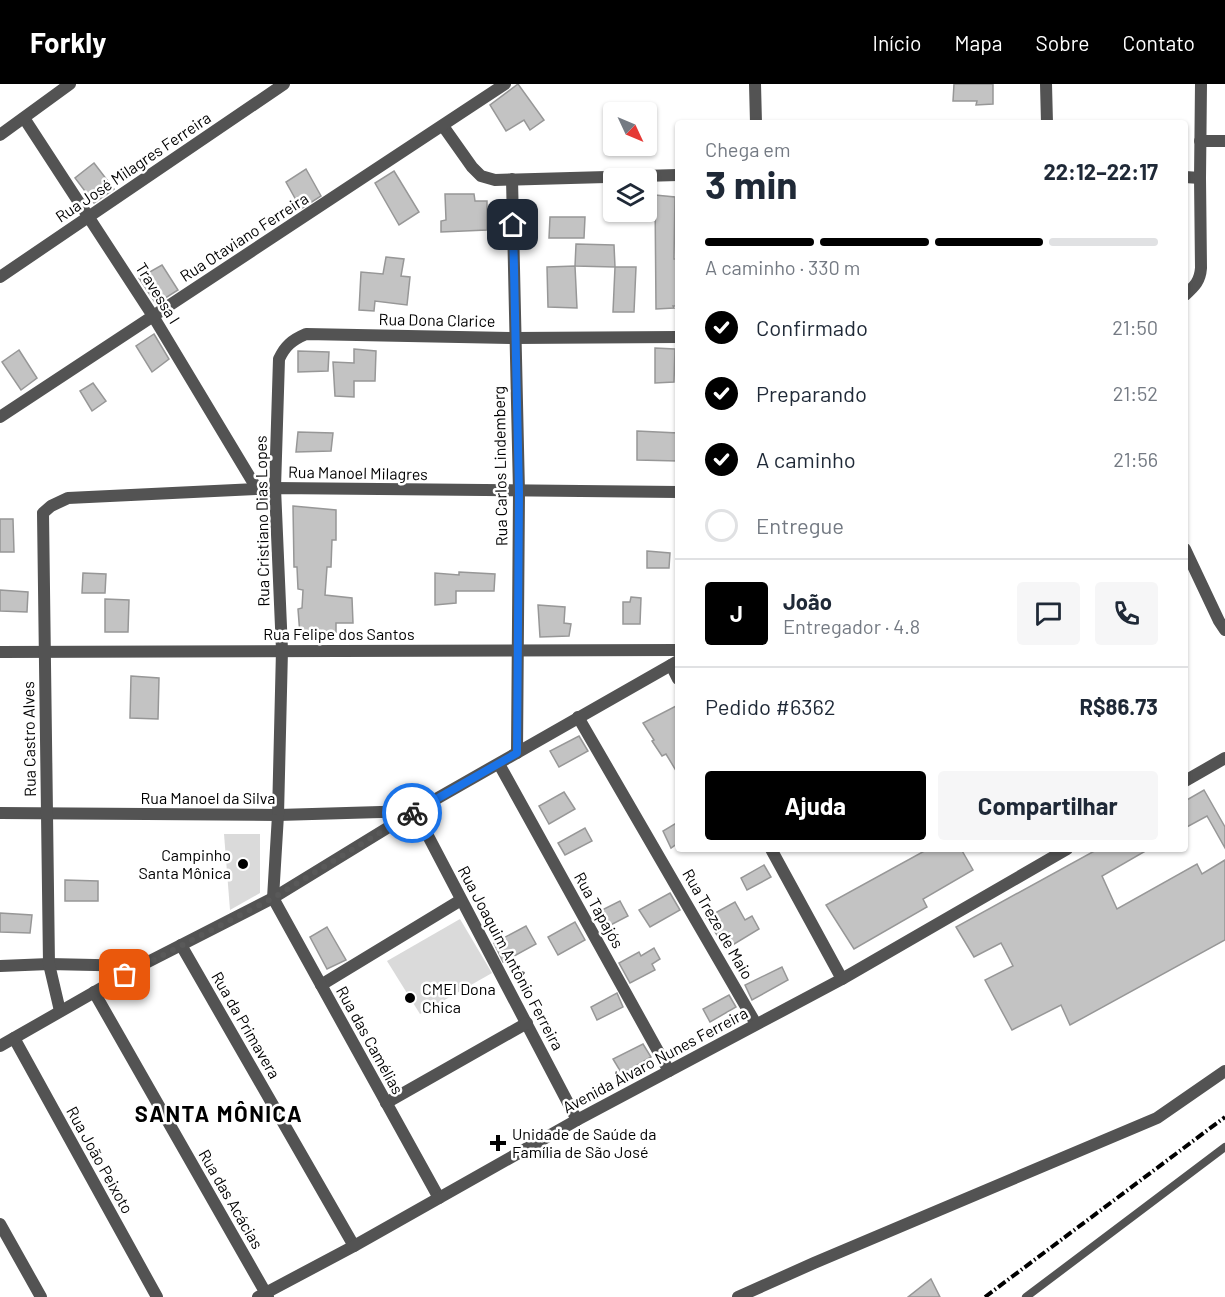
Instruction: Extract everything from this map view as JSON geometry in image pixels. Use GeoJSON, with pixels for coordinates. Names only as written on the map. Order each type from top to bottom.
{"type":"FeatureCollection","features":[{"type":"Feature","properties":{"kind":"street"},"geometry":{"type":"LineString","coordinates":[[0,135],[70,84]]}},
{"type":"Feature","properties":{"kind":"street","name":"Rua José Milagres Ferreira"},"geometry":{"type":"LineString","coordinates":[[0,277],[284,84]]}},
{"type":"Feature","properties":{"kind":"street","name":"Rua Otaviano Ferreira"},"geometry":{"type":"LineString","coordinates":[[0,417],[505,84]]}},
{"type":"Feature","properties":{"kind":"street"},"geometry":{"type":"LineString","coordinates":[[756,84],[756,120]]}},
{"type":"Feature","properties":{"kind":"street"},"geometry":{"type":"LineString","coordinates":[[1046,84],[1047,120]]}},
{"type":"Feature","properties":{"kind":"street"},"geometry":{"type":"LineString","coordinates":[[1188,293],[1196,286],[1201,268],[1202,84]]}},
{"type":"Feature","properties":{"kind":"street","name":"Travessa I"},"geometry":{"type":"LineString","coordinates":[[24,118],[153,316],[257,489]]}},
{"type":"Feature","properties":{"kind":"street"},"geometry":{"type":"LineString","coordinates":[[443,126],[472,167],[481,176],[495,180],[675,176]]}},
{"type":"Feature","properties":{"kind":"street"},"geometry":{"type":"LineString","coordinates":[[1200,141],[1225,141]]}},
{"type":"Feature","properties":{"kind":"street"},"geometry":{"type":"LineString","coordinates":[[1188,177],[1200,178]]}},
{"type":"Feature","properties":{"kind":"street","name":"Rua Carlos Lindemberg"},"geometry":{"type":"LineString","coordinates":[[512,179],[519,492],[517,753]]}},
{"type":"Feature","properties":{"kind":"street","name":"Rua Dona Clarice"},"geometry":{"type":"LineString","coordinates":[[279,360],[285,347],[306,334],[514,338],[675,337]]}},
{"type":"Feature","properties":{"kind":"street","name":"Rua Cristiano Dias Lopes"},"geometry":{"type":"LineString","coordinates":[[273,898],[278,815],[282,650],[275,488],[279,360]]}},
{"type":"Feature","properties":{"kind":"street","name":"Rua Manoel Milagres"},"geometry":{"type":"LineString","coordinates":[[43,513],[51,506],[68,498],[275,488],[675,492]]}},
{"type":"Feature","properties":{"kind":"street","name":"Rua Castro Alves"},"geometry":{"type":"LineString","coordinates":[[43,513],[50,964],[60,1011]]}},
{"type":"Feature","properties":{"kind":"street"},"geometry":{"type":"LineString","coordinates":[[1188,555],[1225,630]]}},
{"type":"Feature","properties":{"kind":"street","name":"Rua Felipe dos Santos"},"geometry":{"type":"LineString","coordinates":[[0,652],[675,650]]}},
{"type":"Feature","properties":{"kind":"street"},"geometry":{"type":"LineString","coordinates":[[0,1046],[140,966],[273,898],[415,811],[674,663]]}},
{"type":"Feature","properties":{"kind":"street","name":"Rua Treze de Maio"},"geometry":{"type":"LineString","coordinates":[[578,717],[756,1024]]}},
{"type":"Feature","properties":{"kind":"street"},"geometry":{"type":"LineString","coordinates":[[1188,779],[1225,758]]}},
{"type":"Feature","properties":{"kind":"street","name":"Rua Tapajós"},"geometry":{"type":"LineString","coordinates":[[499,764],[669,1071]]}},
{"type":"Feature","properties":{"kind":"street","name":"Rua Manoel da Silva"},"geometry":{"type":"LineString","coordinates":[[0,813],[278,815],[415,811]]}},
{"type":"Feature","properties":{"kind":"street","name":"Rua Joaquim Antônio Ferreira"},"geometry":{"type":"LineString","coordinates":[[415,811],[577,1120]]}},
{"type":"Feature","properties":{"kind":"street"},"geometry":{"type":"LineString","coordinates":[[773,852],[842,979]]}},
{"type":"Feature","properties":{"kind":"street","name":"Avenida Álvaro Nunes Ferreira"},"geometry":{"type":"LineString","coordinates":[[264,1296],[577,1120],[842,979],[1062,852]]}},
{"type":"Feature","properties":{"kind":"street","name":"Rua das Camélias"},"geometry":{"type":"LineString","coordinates":[[273,898],[439,1198]]}},
{"type":"Feature","properties":{"kind":"street"},"geometry":{"type":"LineString","coordinates":[[321,985],[461,900]]}},
{"type":"Feature","properties":{"kind":"street","name":"Rua da Primavera"},"geometry":{"type":"LineString","coordinates":[[181,945],[354,1246]]}},
{"type":"Feature","properties":{"kind":"street"},"geometry":{"type":"LineString","coordinates":[[0,966],[50,964],[140,966]]}},
{"type":"Feature","properties":{"kind":"street","name":"Rua das Acácias"},"geometry":{"type":"LineString","coordinates":[[94,992],[264,1296]]}},
{"type":"Feature","properties":{"kind":"street"},"geometry":{"type":"LineString","coordinates":[[386,1103],[527,1023]]}},
{"type":"Feature","properties":{"kind":"street","name":"Rua João Peixoto"},"geometry":{"type":"LineString","coordinates":[[14,1038],[158,1297]]}},
{"type":"Feature","properties":{"kind":"street"},"geometry":{"type":"LineString","coordinates":[[738,1297],[1157,1118],[1225,1071]]}},
{"type":"Feature","properties":{"kind":"street"},"geometry":{"type":"LineString","coordinates":[[0,1224],[41,1297]]}},
{"type":"Feature","properties":{"kind":"lane"},"geometry":{"type":"LineString","coordinates":[[1026,1297],[1225,1147]]}},
{"type":"Feature","properties":{"kind":"shaded area","name":"Campinho Santa Mônica"},"geometry":{"type":"Polygon","coordinates":[[[224,834],[260,834],[260,893],[230,910],[224,834]]]}},
{"type":"Feature","properties":{"kind":"shaded area"},"geometry":{"type":"Polygon","coordinates":[[[460,919],[492,973],[420,1014],[387,961],[460,919]]]}},
{"type":"Feature","properties":{"kind":"building"},"geometry":{"type":"Polygon","coordinates":[[[518,84],[544,120],[530,130],[524,120],[506,131],[490,105],[518,84]]]}},
{"type":"Feature","properties":{"kind":"building"},"geometry":{"type":"Polygon","coordinates":[[[954,84],[993,84],[993,104],[976,105],[977,101],[953,101],[954,84]]]}},
{"type":"Feature","properties":{"kind":"building"},"geometry":{"type":"Polygon","coordinates":[[[94,163],[114,189],[94,203],[75,178],[94,163]]]}},
{"type":"Feature","properties":{"kind":"building"},"geometry":{"type":"Polygon","coordinates":[[[306,169],[321,196],[301,209],[286,182],[306,169]]]}},
{"type":"Feature","properties":{"kind":"building"},"geometry":{"type":"Polygon","coordinates":[[[394,171],[419,212],[399,225],[375,183],[394,171]]]}},
{"type":"Feature","properties":{"kind":"building"},"geometry":{"type":"Polygon","coordinates":[[[445,194],[474,194],[475,201],[487,201],[487,230],[441,232],[441,221],[446,220],[445,194]]]}},
{"type":"Feature","properties":{"kind":"building"},"geometry":{"type":"Polygon","coordinates":[[[657,195],[675,197],[674,308],[656,309],[657,195]]]}},
{"type":"Feature","properties":{"kind":"building"},"geometry":{"type":"Polygon","coordinates":[[[550,217],[585,217],[584,238],[549,238],[550,217]]]}},
{"type":"Feature","properties":{"kind":"building"},"geometry":{"type":"Polygon","coordinates":[[[576,244],[614,245],[615,267],[575,266],[576,244]]]}},
{"type":"Feature","properties":{"kind":"building"},"geometry":{"type":"Polygon","coordinates":[[[386,257],[404,259],[401,276],[410,277],[407,305],[375,301],[374,311],[359,310],[361,272],[383,274],[386,257]]]}},
{"type":"Feature","properties":{"kind":"building"},"geometry":{"type":"Polygon","coordinates":[[[162,265],[178,290],[156,304],[139,278],[162,265]]]}},
{"type":"Feature","properties":{"kind":"building"},"geometry":{"type":"Polygon","coordinates":[[[575,266],[577,308],[548,307],[547,267],[575,266]]]}},
{"type":"Feature","properties":{"kind":"building"},"geometry":{"type":"Polygon","coordinates":[[[615,267],[636,267],[634,312],[613,312],[615,267]]]}},
{"type":"Feature","properties":{"kind":"building"},"geometry":{"type":"Polygon","coordinates":[[[154,334],[169,359],[152,372],[136,346],[154,334]]]}},
{"type":"Feature","properties":{"kind":"building"},"geometry":{"type":"Polygon","coordinates":[[[655,348],[675,349],[674,382],[655,383],[655,348]]]}},
{"type":"Feature","properties":{"kind":"building"},"geometry":{"type":"Polygon","coordinates":[[[354,349],[376,351],[375,381],[354,381],[354,397],[335,396],[333,362],[354,363],[354,349]]]}},
{"type":"Feature","properties":{"kind":"building"},"geometry":{"type":"Polygon","coordinates":[[[19,350],[37,378],[21,390],[2,362],[19,350]]]}},
{"type":"Feature","properties":{"kind":"building"},"geometry":{"type":"Polygon","coordinates":[[[298,351],[329,352],[328,371],[298,372],[298,351]]]}},
{"type":"Feature","properties":{"kind":"building"},"geometry":{"type":"Polygon","coordinates":[[[93,383],[106,401],[92,411],[80,391],[93,383]]]}},
{"type":"Feature","properties":{"kind":"building"},"geometry":{"type":"Polygon","coordinates":[[[637,431],[675,433],[675,461],[637,460],[637,431]]]}},
{"type":"Feature","properties":{"kind":"building"},"geometry":{"type":"Polygon","coordinates":[[[298,432],[333,433],[331,451],[296,452],[298,432]]]}},
{"type":"Feature","properties":{"kind":"building"},"geometry":{"type":"Polygon","coordinates":[[[293,506],[336,510],[336,540],[332,540],[331,567],[327,567],[325,595],[352,598],[353,623],[336,623],[336,632],[300,635],[298,609],[302,608],[303,590],[298,589],[297,567],[294,567],[293,506]]]}},
{"type":"Feature","properties":{"kind":"building"},"geometry":{"type":"Polygon","coordinates":[[[0,519],[13,519],[14,552],[0,552],[0,519]]]}},
{"type":"Feature","properties":{"kind":"building"},"geometry":{"type":"Polygon","coordinates":[[[647,551],[670,553],[669,568],[647,568],[647,551]]]}},
{"type":"Feature","properties":{"kind":"building"},"geometry":{"type":"Polygon","coordinates":[[[459,572],[495,574],[494,591],[456,591],[456,603],[435,605],[435,573],[459,575],[459,572]]]}},
{"type":"Feature","properties":{"kind":"building"},"geometry":{"type":"Polygon","coordinates":[[[83,573],[106,574],[105,593],[82,593],[83,573]]]}},
{"type":"Feature","properties":{"kind":"building"},"geometry":{"type":"Polygon","coordinates":[[[0,590],[28,592],[27,612],[0,611],[0,590]]]}},
{"type":"Feature","properties":{"kind":"building"},"geometry":{"type":"Polygon","coordinates":[[[631,597],[641,598],[640,624],[623,624],[623,602],[630,602],[631,597]]]}},
{"type":"Feature","properties":{"kind":"building"},"geometry":{"type":"Polygon","coordinates":[[[105,599],[129,600],[128,632],[105,632],[105,599]]]}},
{"type":"Feature","properties":{"kind":"building"},"geometry":{"type":"Polygon","coordinates":[[[538,605],[565,607],[564,623],[571,624],[569,636],[540,637],[538,605]]]}},
{"type":"Feature","properties":{"kind":"building"},"geometry":{"type":"Polygon","coordinates":[[[131,676],[159,678],[158,719],[130,718],[131,676]]]}},
{"type":"Feature","properties":{"kind":"building"},"geometry":{"type":"Polygon","coordinates":[[[675,707],[675,769],[666,754],[662,756],[643,723],[675,707]]]}},
{"type":"Feature","properties":{"kind":"building"},"geometry":{"type":"Polygon","coordinates":[[[579,736],[588,751],[559,767],[550,751],[579,736]]]}},
{"type":"Feature","properties":{"kind":"building"},"geometry":{"type":"Polygon","coordinates":[[[1204,790],[1225,827],[1225,848],[1207,816],[1188,826],[1188,799],[1204,790]]]}},
{"type":"Feature","properties":{"kind":"building"},"geometry":{"type":"Polygon","coordinates":[[[564,792],[575,809],[549,824],[539,806],[564,792]]]}},
{"type":"Feature","properties":{"kind":"building"},"geometry":{"type":"Polygon","coordinates":[[[675,824],[675,845],[671,848],[663,831],[675,824]]]}},
{"type":"Feature","properties":{"kind":"building"},"geometry":{"type":"Polygon","coordinates":[[[585,828],[592,841],[565,855],[558,843],[585,828]]]}},
{"type":"Feature","properties":{"kind":"building"},"geometry":{"type":"Polygon","coordinates":[[[923,852],[963,852],[973,870],[923,899],[927,907],[854,949],[826,905],[923,852]]]}},
{"type":"Feature","properties":{"kind":"building"},"geometry":{"type":"Polygon","coordinates":[[[1093,852],[1144,852],[1102,876],[1117,909],[1197,864],[1202,874],[1225,860],[1225,940],[1070,1025],[1061,1005],[1012,1030],[985,980],[1013,966],[1001,943],[974,957],[956,927],[1093,852]]]}},
{"type":"Feature","properties":{"kind":"building"},"geometry":{"type":"Polygon","coordinates":[[[764,865],[771,877],[747,890],[741,878],[764,865]]]}},
{"type":"Feature","properties":{"kind":"building"},"geometry":{"type":"Polygon","coordinates":[[[65,880],[98,881],[98,901],[65,901],[65,880]]]}},
{"type":"Feature","properties":{"kind":"building"},"geometry":{"type":"Polygon","coordinates":[[[670,893],[680,910],[650,927],[639,910],[670,893]]]}},
{"type":"Feature","properties":{"kind":"building"},"geometry":{"type":"Polygon","coordinates":[[[620,901],[628,916],[603,929],[594,914],[620,901]]]}},
{"type":"Feature","properties":{"kind":"building"},"geometry":{"type":"Polygon","coordinates":[[[735,902],[745,920],[752,916],[759,929],[726,949],[706,918],[735,902]]]}},
{"type":"Feature","properties":{"kind":"building"},"geometry":{"type":"Polygon","coordinates":[[[0,913],[32,915],[30,933],[0,932],[0,913]]]}},
{"type":"Feature","properties":{"kind":"building"},"geometry":{"type":"Polygon","coordinates":[[[575,922],[585,940],[558,955],[548,937],[575,922]]]}},
{"type":"Feature","properties":{"kind":"building"},"geometry":{"type":"Polygon","coordinates":[[[526,926],[536,944],[503,962],[494,943],[526,926]]]}},
{"type":"Feature","properties":{"kind":"building"},"geometry":{"type":"Polygon","coordinates":[[[327,927],[346,960],[327,969],[310,937],[327,927]]]}},
{"type":"Feature","properties":{"kind":"building"},"geometry":{"type":"Polygon","coordinates":[[[654,948],[660,959],[652,964],[655,970],[630,983],[619,963],[639,952],[641,956],[654,948]]]}},
{"type":"Feature","properties":{"kind":"building"},"geometry":{"type":"Polygon","coordinates":[[[782,967],[788,980],[752,1000],[745,985],[782,967]]]}},
{"type":"Feature","properties":{"kind":"building"},"geometry":{"type":"Polygon","coordinates":[[[617,993],[623,1007],[597,1020],[591,1007],[617,993]]]}},
{"type":"Feature","properties":{"kind":"building"},"geometry":{"type":"Polygon","coordinates":[[[729,995],[736,1007],[710,1022],[703,1009],[729,995]]]}},
{"type":"Feature","properties":{"kind":"building"},"geometry":{"type":"Polygon","coordinates":[[[643,1044],[651,1057],[622,1074],[613,1059],[643,1044]]]}},
{"type":"Feature","properties":{"kind":"building"},"geometry":{"type":"Polygon","coordinates":[[[931,1279],[940,1297],[908,1297],[931,1279]]]}},
{"type":"Feature","properties":{"kind":"railway"},"geometry":{"type":"LineString","coordinates":[[985,1297],[1225,1117]]}},
{"type":"Feature","properties":{"kind":"way so far"},"geometry":{"type":"LineString","coordinates":[[125,975],[273,898],[412,813]]}},
{"type":"Feature","properties":{"kind":"place","name":"Campinho Santa Mônica"},"geometry":{"type":"Point","coordinates":[243,864]}},
{"type":"Feature","properties":{"kind":"place","name":"CMEI Dona Chica"},"geometry":{"type":"Point","coordinates":[410,998]}},
{"type":"Feature","properties":{"kind":"place","name":"Unidade de Saúde da Família de São José"},"geometry":{"type":"Point","coordinates":[498,1143]}},
{"type":"Feature","properties":{"kind":"district","name":"SANTA MÔNICA"},"geometry":{"type":"Point","coordinates":[219,1114]}},
{"type":"Feature","properties":{"kind":"route"},"geometry":{"type":"LineString","coordinates":[[412,813],[517,753],[519,492],[513,225]]}}]}
